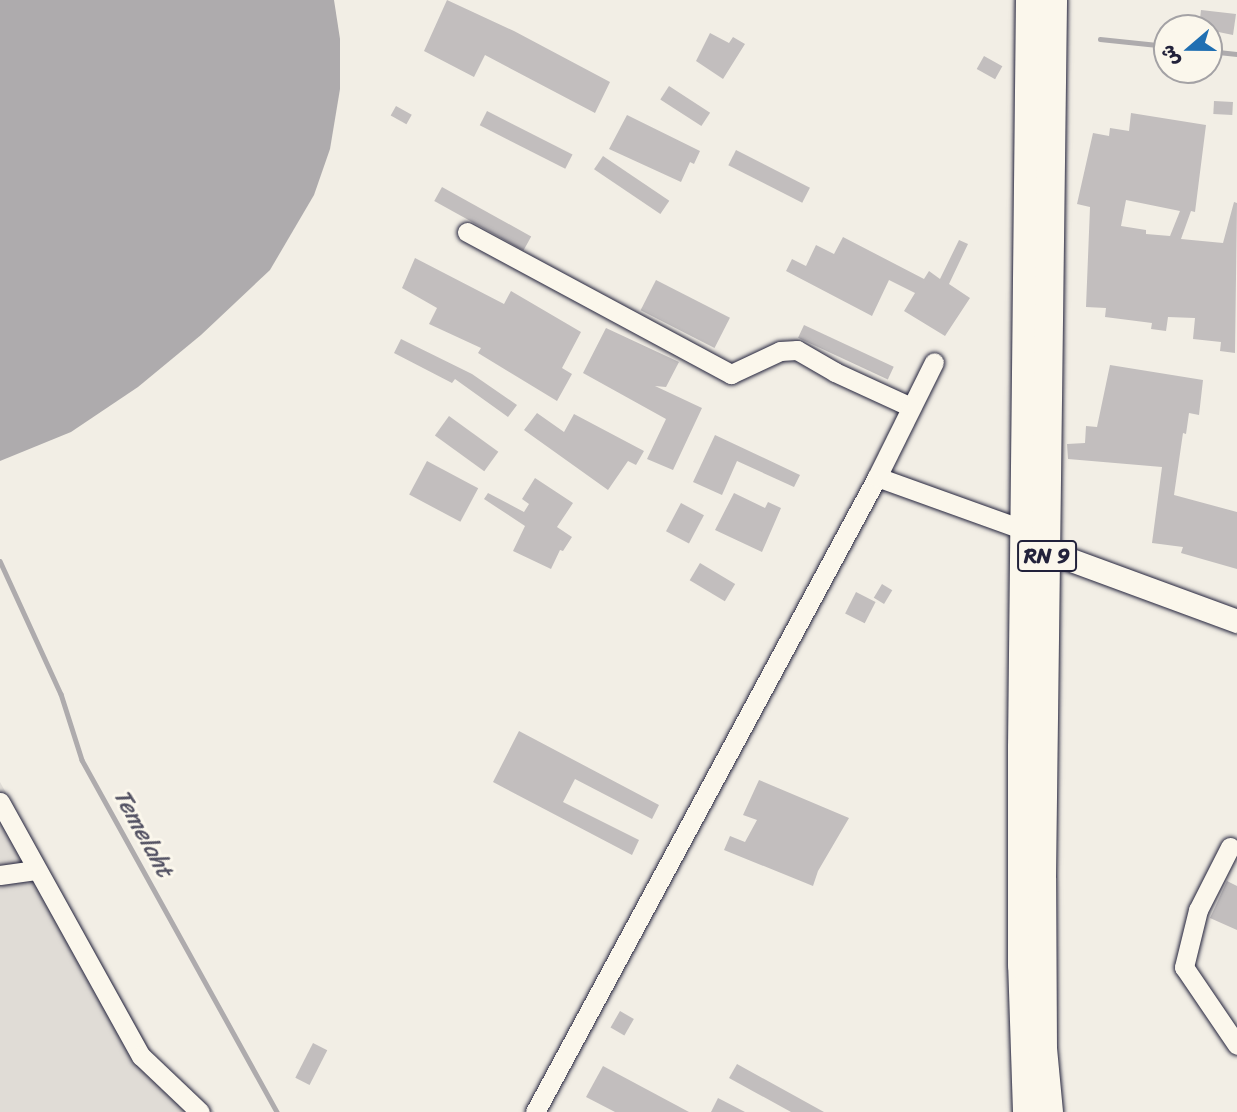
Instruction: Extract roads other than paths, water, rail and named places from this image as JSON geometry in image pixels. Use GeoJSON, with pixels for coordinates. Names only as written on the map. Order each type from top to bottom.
{"type":"FeatureCollection","features":[{"type":"Feature","properties":{"kind":"highway","name":"RN 9"},"geometry":{"type":"LineString","coordinates":[[1030,0],[1032,541],[1042,891],[1043,1049],[1049,1112]]}},
{"type":"Feature","properties":{"kind":"highway","name":"RN 9"},"geometry":{"type":"LineString","coordinates":[[1027,1112],[1022,965],[1032,541],[1053,0]]}},
{"type":"Feature","properties":{"kind":"main road"},"geometry":{"type":"LineString","coordinates":[[1032,541],[1237,621]]}},
{"type":"Feature","properties":{"kind":"street"},"geometry":{"type":"LineString","coordinates":[[467,232],[731,374],[780,351],[797,349],[835,372],[909,406]]}},
{"type":"Feature","properties":{"kind":"street"},"geometry":{"type":"LineString","coordinates":[[536,1112],[877,477],[909,406],[934,362]]}},
{"type":"Feature","properties":{"kind":"street"},"geometry":{"type":"LineString","coordinates":[[877,477],[1032,541]]}},
{"type":"Feature","properties":{"kind":"street"},"geometry":{"type":"LineString","coordinates":[[0,802],[141,1056],[200,1112]]}},
{"type":"Feature","properties":{"kind":"street"},"geometry":{"type":"LineString","coordinates":[[1230,847],[1198,910],[1184,967],[1237,1045]]}},
{"type":"Feature","properties":{"kind":"street"},"geometry":{"type":"LineString","coordinates":[[0,875],[36,870]]}},
{"type":"Feature","properties":{"kind":"waterway"},"geometry":{"type":"LineString","coordinates":[[1100,39],[1153,45]]}},
{"type":"Feature","properties":{"kind":"waterway"},"geometry":{"type":"LineString","coordinates":[[1223,52],[1237,54]]}},
{"type":"Feature","properties":{"kind":"waterway","name":"Temelaht"},"geometry":{"type":"LineString","coordinates":[[0,561],[61,694],[82,760],[277,1112]]}}]}
